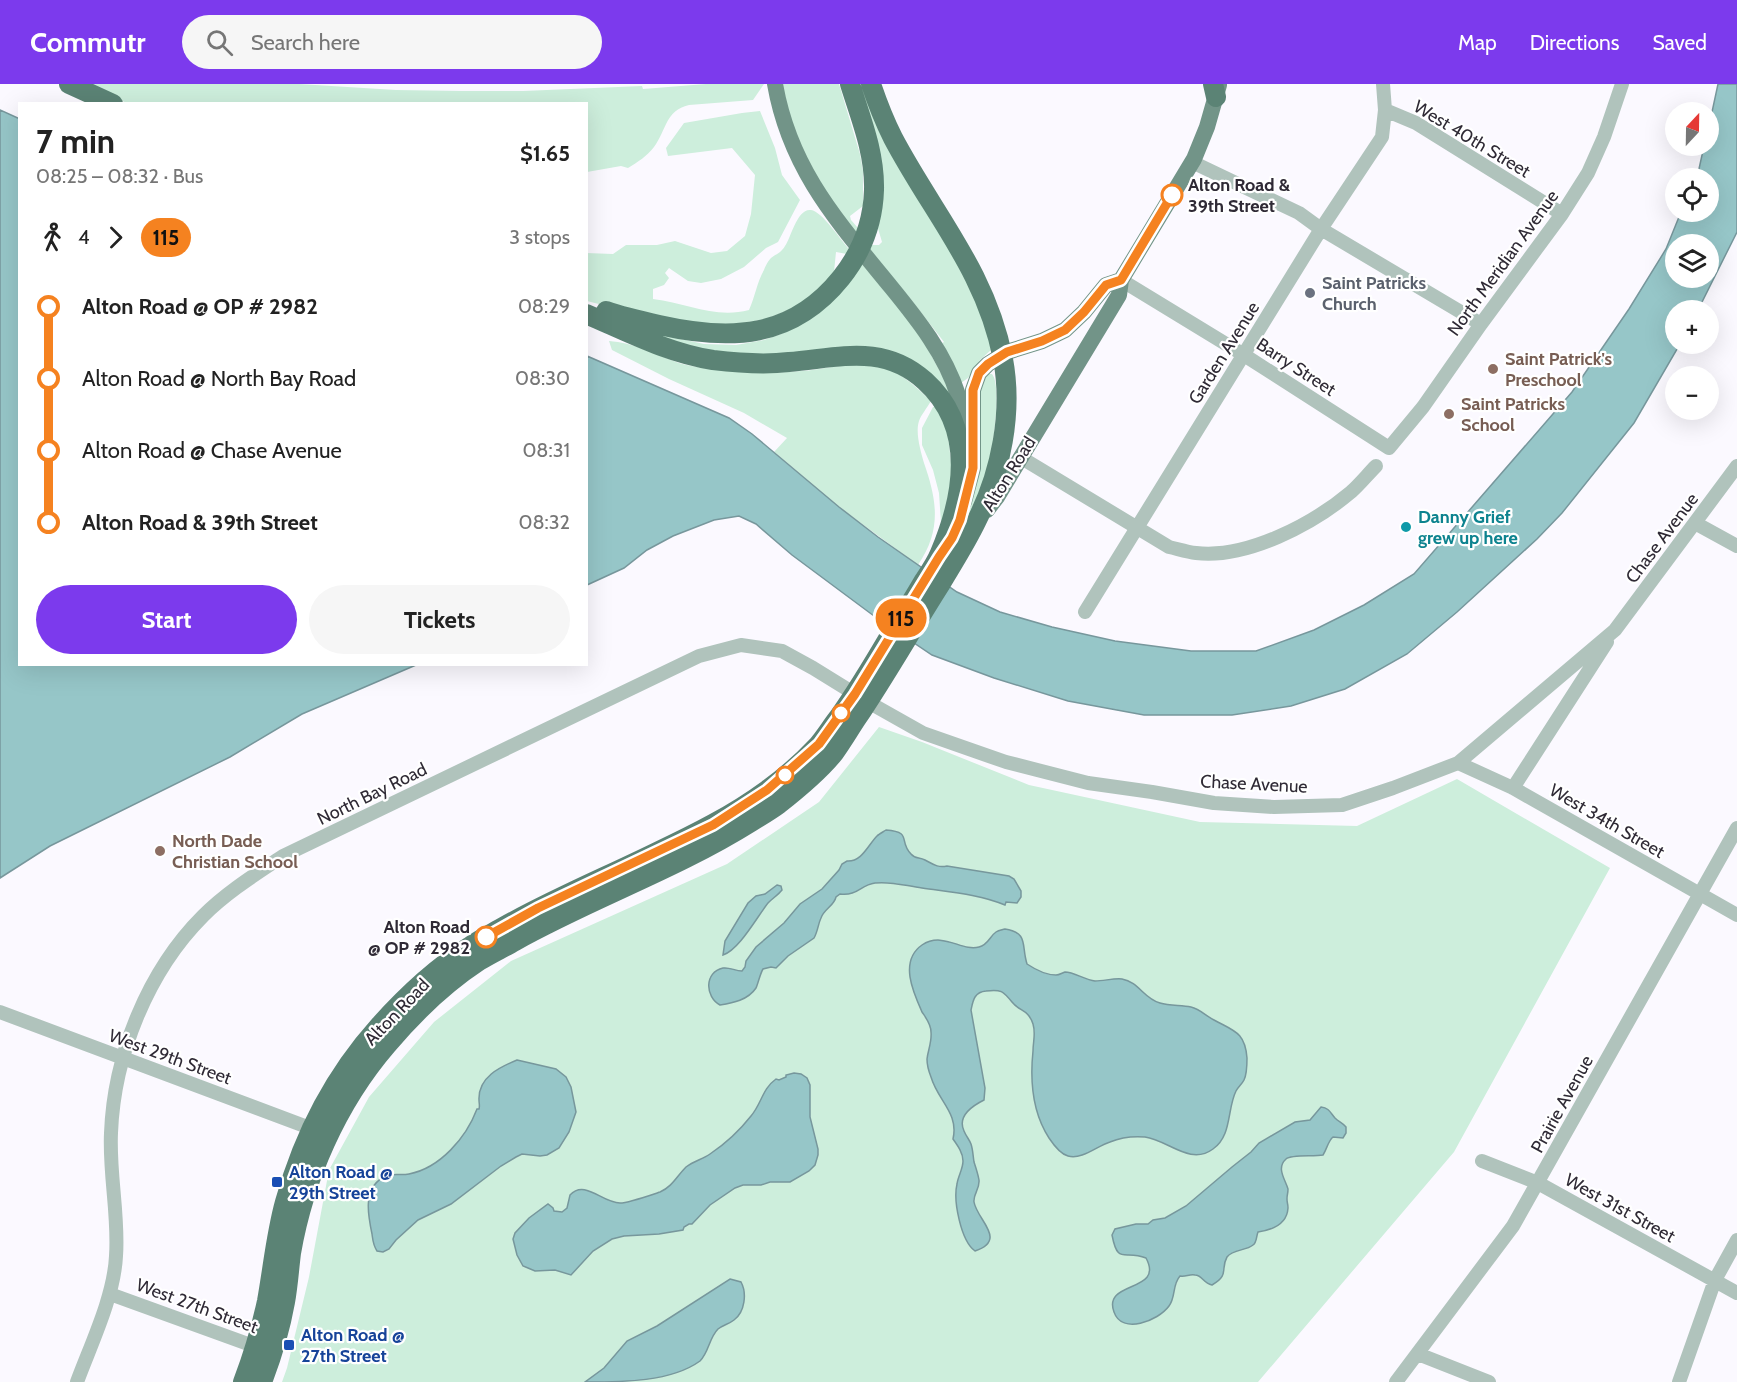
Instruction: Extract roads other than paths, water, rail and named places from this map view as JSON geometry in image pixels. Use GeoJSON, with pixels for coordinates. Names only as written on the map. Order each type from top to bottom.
{"type":"FeatureCollection","features":[{"type":"Feature","properties":{"kind":"highway"},"geometry":{"type":"LineString","coordinates":[[69,84],[109,102]]}},
{"type":"Feature","properties":{"kind":"highway"},"geometry":{"type":"LineString","coordinates":[[588,305],[613,314],[667,327],[711,334],[738,334],[765,329],[792,318],[825,296],[850,266],[864,241],[873,203],[872,159],[850,84]]}},
{"type":"Feature","properties":{"kind":"highway"},"geometry":{"type":"LineString","coordinates":[[871,84],[884,119],[901,152],[977,280],[990,311],[1002,355],[1006,394],[1000,451],[989,492],[972,530]]}},
{"type":"Feature","properties":{"kind":"highway"},"geometry":{"type":"LineString","coordinates":[[588,315],[662,347],[698,357],[734,362],[775,363],[841,355],[865,355],[892,360],[913,371],[937,393],[949,409],[960,442],[957,499],[945,561]]}},
{"type":"Feature","properties":{"kind":"highway","name":"Alton Road"},"geometry":{"type":"LineString","coordinates":[[243,1382],[264,1349],[286,1300],[292,1251],[316,1165],[319,1132],[348,1065],[380,1025],[414,990],[469,946],[538,908],[713,825],[767,790],[819,744],[861,698],[945,561],[972,530]]}},
{"type":"Feature","properties":{"kind":"highway","name":"Alton Road"},"geometry":{"type":"LineString","coordinates":[[262,1382],[264,1349]]}},
{"type":"Feature","properties":{"kind":"main road"},"geometry":{"type":"LineString","coordinates":[[775,84],[786,130],[813,186],[839,223],[918,321],[934,345],[953,382],[962,411],[966,444],[965,496]]}},
{"type":"Feature","properties":{"kind":"main road","name":"Alton Road"},"geometry":{"type":"LineString","coordinates":[[972,530],[997,497],[1119,295],[1121,280],[1192,162],[1201,143],[1216,88]]}},
{"type":"Feature","properties":{"kind":"main road","name":"Alton Road"},"geometry":{"type":"LineString","coordinates":[[945,561],[960,520],[973,463],[973,386],[981,370],[1002,355],[1065,330],[1084,312],[1106,285],[1121,280]]}},
{"type":"Feature","properties":{"kind":"street","name":"West 40th Street"},"geometry":{"type":"LineString","coordinates":[[1383,84],[1385,110],[1416,123],[1562,214]]}},
{"type":"Feature","properties":{"kind":"street","name":"North Meridian Avenue"},"geometry":{"type":"LineString","coordinates":[[1389,448],[1423,407],[1562,214],[1592,164],[1607,131],[1622,84]]}},
{"type":"Feature","properties":{"kind":"street","name":"Garden Avenue"},"geometry":{"type":"LineString","coordinates":[[1085,612],[1321,229],[1382,136],[1385,110]]}},
{"type":"Feature","properties":{"kind":"street"},"geometry":{"type":"LineString","coordinates":[[1192,162],[1299,213],[1321,229],[1481,324]]}},
{"type":"Feature","properties":{"kind":"street","name":"Barry Street"},"geometry":{"type":"LineString","coordinates":[[1121,280],[1389,448]]}},
{"type":"Feature","properties":{"kind":"street"},"geometry":{"type":"LineString","coordinates":[[1020,457],[1169,547],[1197,553],[1231,552],[1265,543],[1305,524],[1350,492],[1376,466]]}},
{"type":"Feature","properties":{"kind":"street","name":"Chase Avenue"},"geometry":{"type":"LineString","coordinates":[[1513,788],[1615,630],[1737,466]]}},
{"type":"Feature","properties":{"kind":"street"},"geometry":{"type":"LineString","coordinates":[[1695,523],[1737,546]]}},
{"type":"Feature","properties":{"kind":"street","name":"Chase Avenue"},"geometry":{"type":"LineString","coordinates":[[861,698],[923,733],[1006,762],[1088,783],[1215,803],[1274,807],[1342,805],[1394,788],[1458,762],[1615,630]]}},
{"type":"Feature","properties":{"kind":"street","name":"North Bay Road"},"geometry":{"type":"LineString","coordinates":[[77,1382],[110,1294],[116,1257],[110,1134],[122,1058],[133,1026],[153,984],[181,941],[204,916],[236,888],[283,856],[699,656],[741,645],[782,651],[861,698]]}},
{"type":"Feature","properties":{"kind":"street","name":"West 34th Street"},"geometry":{"type":"LineString","coordinates":[[1458,762],[1513,788],[1737,915]]}},
{"type":"Feature","properties":{"kind":"street","name":"Prairie Avenue"},"geometry":{"type":"LineString","coordinates":[[1396,1382],[1513,1226],[1737,828]]}},
{"type":"Feature","properties":{"kind":"street","name":"West 29th Street"},"geometry":{"type":"LineString","coordinates":[[0,1012],[319,1132]]}},
{"type":"Feature","properties":{"kind":"street","name":"West 31st Street"},"geometry":{"type":"LineString","coordinates":[[1482,1161],[1538,1184],[1737,1293]]}},
{"type":"Feature","properties":{"kind":"street"},"geometry":{"type":"LineString","coordinates":[[1679,1382],[1715,1280],[1737,1240]]}},
{"type":"Feature","properties":{"kind":"street","name":"West 27th Street"},"geometry":{"type":"LineString","coordinates":[[110,1294],[264,1349]]}},
{"type":"Feature","properties":{"kind":"street"},"geometry":{"type":"LineString","coordinates":[[1418,1354],[1489,1382]]}},
{"type":"Feature","properties":{"kind":"water"},"geometry":{"type":"Polygon","coordinates":[[[1718,84],[1737,84],[1737,232],[1719,268],[1719,234],[1672,234],[1677,222],[1719,222],[1719,168],[1699,168],[1702,156],[1719,156],[1719,102],[1714,102],[1718,84]]]}},
{"type":"Feature","properties":{"kind":"water"},"geometry":{"type":"Polygon","coordinates":[[[0,110],[18,118],[18,666],[414,666],[302,714],[230,757],[50,846],[0,878],[0,110]]]}},
{"type":"Feature","properties":{"kind":"water"},"geometry":{"type":"Polygon","coordinates":[[[1665,251],[1665,288],[1709,288],[1703,300],[1665,300],[1665,354],[1674,354],[1665,366],[1634,423],[1562,513],[1537,539],[1407,654],[1345,689],[1291,706],[1232,715],[1144,715],[1068,701],[994,678],[932,655],[874,616],[792,555],[756,524],[739,516],[714,520],[673,536],[647,550],[624,568],[588,585],[588,356],[729,418],[752,434],[878,537],[957,592],[1000,612],[1052,627],[1115,641],[1191,651],[1256,651],[1314,630],[1364,605],[1414,574],[1572,392],[1629,309],[1665,251]]]}},
{"type":"Feature","properties":{"kind":"water"},"geometry":{"type":"Polygon","coordinates":[[[886,830],[902,835],[907,849],[913,856],[935,865],[1009,876],[1014,879],[1021,891],[1021,897],[1017,903],[1006,902],[1005,905],[974,896],[887,883],[870,884],[855,892],[840,894],[822,915],[814,938],[788,956],[776,968],[763,969],[753,992],[740,1000],[725,1004],[720,1005],[715,1001],[709,991],[712,974],[723,968],[742,971],[756,947],[784,923],[800,904],[822,889],[842,864],[861,856],[877,836],[886,830]]]}},
{"type":"Feature","properties":{"kind":"water"},"geometry":{"type":"Polygon","coordinates":[[[777,885],[781,886],[782,890],[768,903],[735,947],[723,955],[725,941],[748,903],[777,885]]]}},
{"type":"Feature","properties":{"kind":"water"},"geometry":{"type":"Polygon","coordinates":[[[1005,929],[1018,933],[1023,941],[1027,964],[1041,972],[1056,975],[1068,972],[1095,981],[1122,979],[1133,983],[1154,1001],[1191,1007],[1233,1030],[1244,1043],[1247,1069],[1244,1080],[1233,1098],[1226,1130],[1219,1144],[1213,1149],[1196,1155],[1154,1139],[1136,1137],[1114,1140],[1079,1156],[1068,1156],[1060,1151],[1049,1138],[1036,1107],[1032,1073],[1034,1031],[1031,1019],[1001,992],[991,990],[979,993],[972,1003],[971,1010],[985,1088],[984,1100],[967,1112],[962,1121],[962,1126],[971,1144],[979,1180],[974,1202],[990,1235],[985,1246],[975,1251],[962,1230],[957,1210],[956,1191],[963,1164],[962,1155],[953,1139],[951,1114],[934,1085],[929,1071],[927,1059],[931,1029],[915,995],[910,968],[915,952],[930,941],[945,941],[973,948],[985,944],[996,932],[1005,929]]]}},
{"type":"Feature","properties":{"kind":"water"},"geometry":{"type":"Polygon","coordinates":[[[517,1060],[556,1069],[566,1077],[571,1087],[576,1112],[569,1132],[559,1148],[547,1155],[522,1154],[516,1157],[451,1204],[418,1220],[389,1249],[383,1252],[377,1251],[373,1243],[368,1211],[369,1196],[376,1183],[389,1175],[420,1171],[451,1150],[479,1109],[480,1092],[486,1079],[497,1070],[517,1060]]]}},
{"type":"Feature","properties":{"kind":"water"},"geometry":{"type":"Polygon","coordinates":[[[794,1073],[807,1078],[810,1085],[810,1117],[818,1155],[815,1165],[809,1171],[790,1182],[770,1182],[735,1188],[710,1205],[683,1230],[612,1239],[593,1251],[571,1275],[555,1270],[535,1271],[523,1266],[517,1255],[513,1239],[515,1233],[529,1218],[548,1204],[554,1211],[562,1212],[567,1208],[570,1195],[582,1190],[588,1190],[620,1203],[640,1199],[664,1190],[686,1167],[710,1154],[737,1132],[755,1111],[771,1083],[794,1073]]]}},
{"type":"Feature","properties":{"kind":"water"},"geometry":{"type":"Polygon","coordinates":[[[1321,1107],[1328,1109],[1346,1127],[1346,1133],[1343,1138],[1333,1137],[1323,1155],[1289,1157],[1283,1162],[1281,1170],[1288,1189],[1288,1208],[1282,1222],[1273,1228],[1258,1232],[1255,1242],[1250,1247],[1230,1254],[1225,1261],[1223,1275],[1212,1285],[1197,1275],[1180,1276],[1173,1299],[1164,1312],[1149,1321],[1140,1323],[1124,1323],[1118,1319],[1114,1312],[1113,1302],[1117,1295],[1141,1282],[1147,1277],[1150,1269],[1146,1258],[1120,1254],[1114,1245],[1112,1235],[1115,1229],[1148,1224],[1153,1220],[1165,1218],[1186,1206],[1259,1143],[1295,1122],[1310,1120],[1321,1107]]]}},
{"type":"Feature","properties":{"kind":"water"},"geometry":{"type":"Polygon","coordinates":[[[730,1279],[741,1282],[744,1291],[743,1307],[738,1317],[715,1333],[700,1361],[688,1368],[661,1377],[630,1381],[585,1382],[604,1368],[627,1341],[657,1326],[730,1279]]]}},
{"type":"Feature","properties":{"kind":"place","name":"Alton Road & 39th Street"},"geometry":{"type":"Point","coordinates":[1172,195]}},
{"type":"Feature","properties":{"kind":"place","name":"Saint Patricks Church"},"geometry":{"type":"Point","coordinates":[1310,293]}},
{"type":"Feature","properties":{"kind":"place","name":"Saint Patrick's Preschool"},"geometry":{"type":"Point","coordinates":[1493,369]}},
{"type":"Feature","properties":{"kind":"place","name":"Saint Patricks School"},"geometry":{"type":"Point","coordinates":[1449,414]}},
{"type":"Feature","properties":{"kind":"place","name":"Danny Grief grew up here"},"geometry":{"type":"Point","coordinates":[1406,527]}},
{"type":"Feature","properties":{"kind":"place","name":"North Dade Christian School"},"geometry":{"type":"Point","coordinates":[160,851]}},
{"type":"Feature","properties":{"kind":"place","name":"Alton Road @ OP # 2982"},"geometry":{"type":"Point","coordinates":[486,937]}},
{"type":"Feature","properties":{"kind":"place","name":"Alton Road @ 29th Street"},"geometry":{"type":"Point","coordinates":[277,1182]}},
{"type":"Feature","properties":{"kind":"place","name":"Alton Road @ 27th Street"},"geometry":{"type":"Point","coordinates":[289,1345]}}]}
